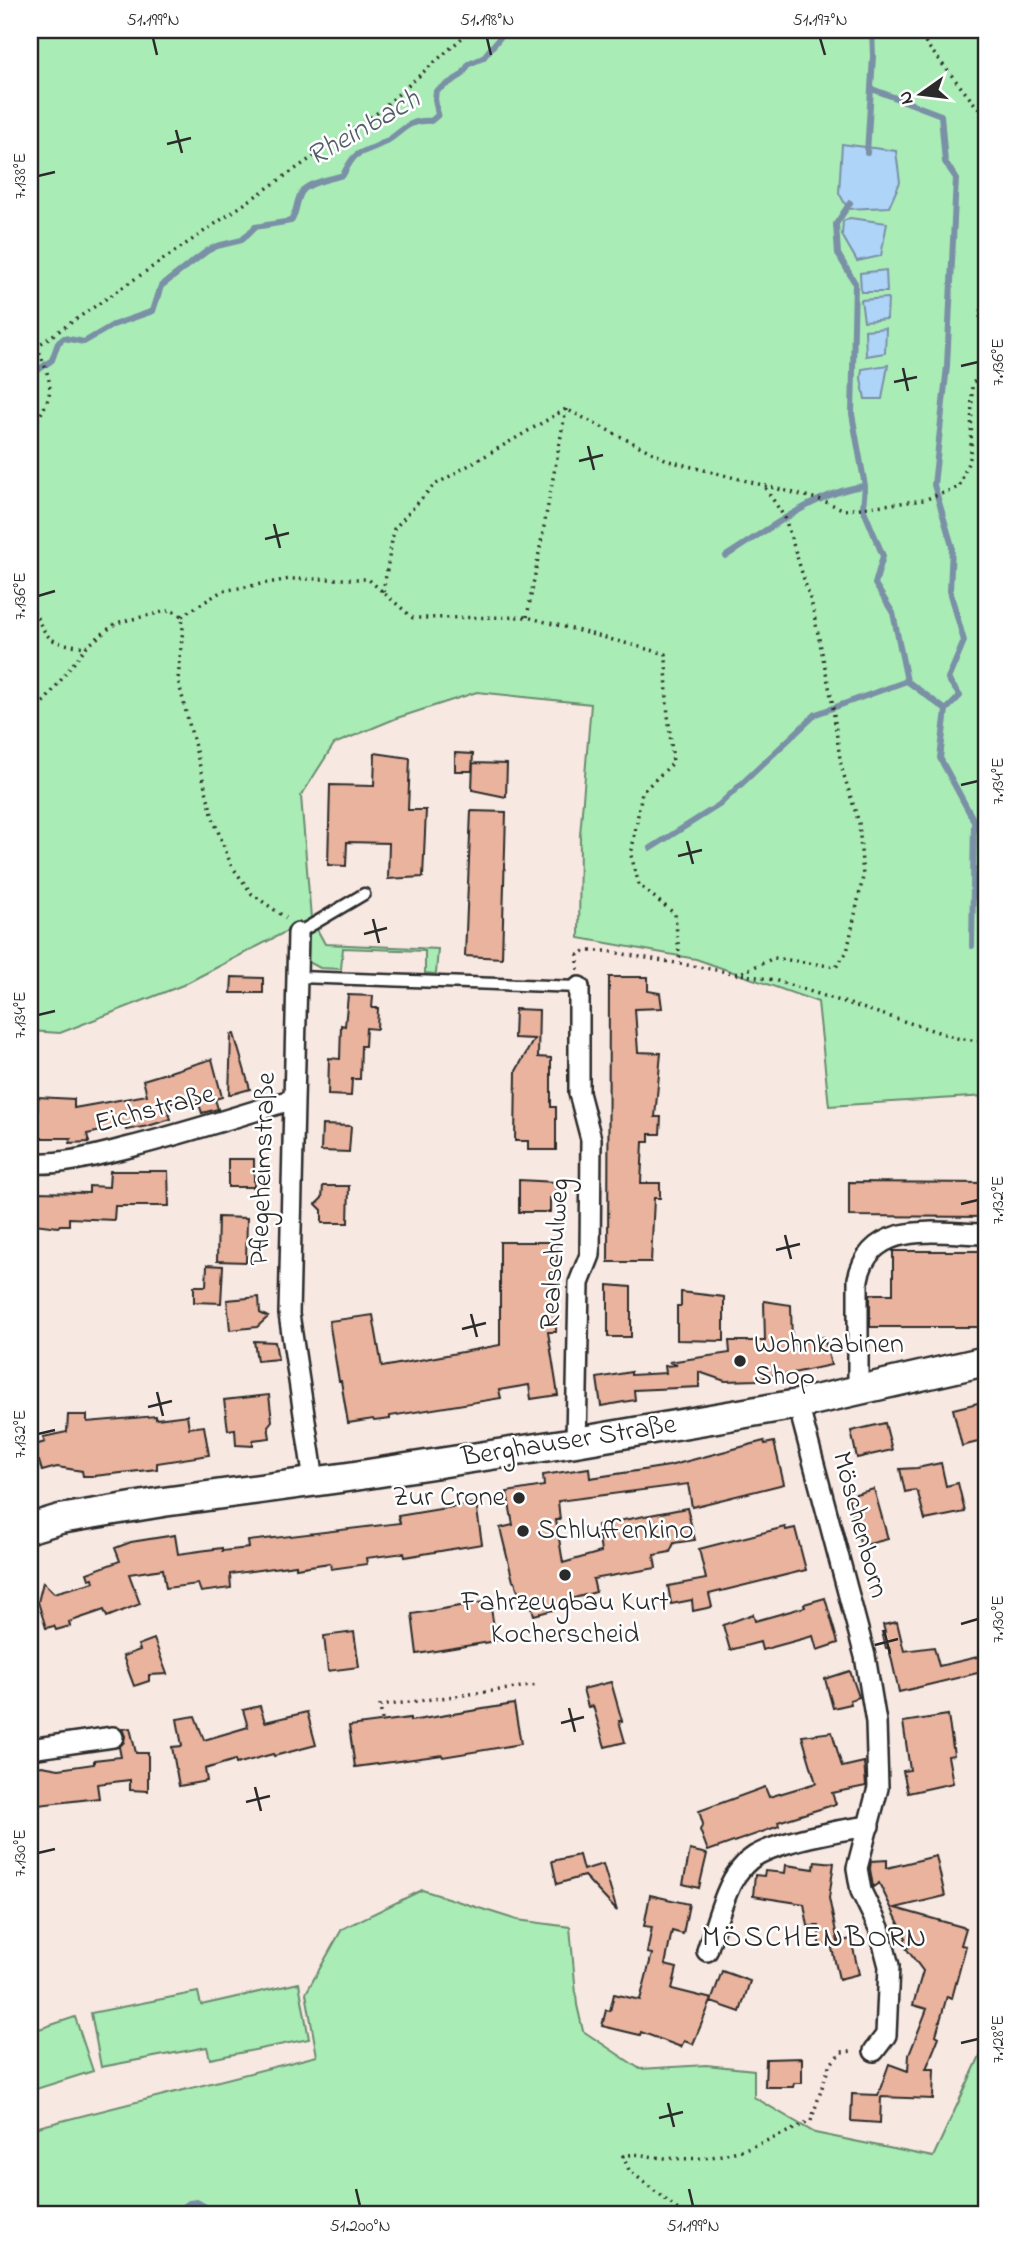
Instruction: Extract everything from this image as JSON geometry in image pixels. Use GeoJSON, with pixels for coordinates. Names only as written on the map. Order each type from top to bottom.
{"type":"FeatureCollection","features":[{"type":"Feature","properties":{"kind":"street","name":"Pflegeheimstraße"},"geometry":{"type":"LineString","coordinates":[[298,933],[289,1314],[314,1481]]}},
{"type":"Feature","properties":{"kind":"street","name":"Realschulweg"},"geometry":{"type":"LineString","coordinates":[[576,1442],[579,1283],[590,1255],[591,1139],[579,1093],[579,987]]}},
{"type":"Feature","properties":{"kind":"street","name":"Eichstraße"},"geometry":{"type":"LineString","coordinates":[[30,1163],[69,1162],[154,1141],[294,1099]]}},
{"type":"Feature","properties":{"kind":"street"},"geometry":{"type":"LineString","coordinates":[[858,1391],[858,1279],[867,1254],[876,1245],[898,1235],[986,1234]]}},
{"type":"Feature","properties":{"kind":"street","name":"Berghauser Straße"},"geometry":{"type":"LineString","coordinates":[[30,1528],[60,1519],[137,1506],[576,1442],[798,1404],[986,1362]]}},
{"type":"Feature","properties":{"kind":"street","name":"Möschenborn"},"geometry":{"type":"LineString","coordinates":[[798,1404],[867,1669],[876,1722],[878,1788],[857,1868],[861,1891],[879,1928],[889,1966],[886,2035],[874,2050]]}},
{"type":"Feature","properties":{"kind":"street"},"geometry":{"type":"LineString","coordinates":[[30,1749],[113,1737]]}},
{"type":"Feature","properties":{"kind":"street"},"geometry":{"type":"LineString","coordinates":[[707,1951],[734,1878],[744,1865],[768,1850],[848,1828],[869,1826]]}},
{"type":"Feature","properties":{"kind":"lane"},"geometry":{"type":"LineString","coordinates":[[298,933],[364,894]]}},
{"type":"Feature","properties":{"kind":"lane"},"geometry":{"type":"LineString","coordinates":[[298,977],[579,987]]}},
{"type":"Feature","properties":{"kind":"path"},"geometry":{"type":"LineString","coordinates":[[30,346],[37,346],[377,113],[471,30]]}},
{"type":"Feature","properties":{"kind":"path"},"geometry":{"type":"LineString","coordinates":[[918,30],[986,118]]}},
{"type":"Feature","properties":{"kind":"path"},"geometry":{"type":"LineString","coordinates":[[986,305],[979,312],[986,341]]}},
{"type":"Feature","properties":{"kind":"path"},"geometry":{"type":"LineString","coordinates":[[30,432],[49,401],[51,384],[37,346]]}},
{"type":"Feature","properties":{"kind":"path"},"geometry":{"type":"LineString","coordinates":[[566,409],[669,461],[821,500],[845,510],[924,499],[959,487],[971,455],[972,386],[986,359]]}},
{"type":"Feature","properties":{"kind":"path"},"geometry":{"type":"LineString","coordinates":[[383,592],[394,529],[433,486],[566,409]]}},
{"type":"Feature","properties":{"kind":"path"},"geometry":{"type":"LineString","coordinates":[[527,617],[566,409]]}},
{"type":"Feature","properties":{"kind":"path"},"geometry":{"type":"LineString","coordinates":[[736,975],[774,958],[836,967],[847,952],[863,877],[859,823],[841,766],[832,701],[813,605],[785,518],[763,484]]}},
{"type":"Feature","properties":{"kind":"path"},"geometry":{"type":"LineString","coordinates":[[182,616],[222,591],[290,579],[368,579],[413,618],[527,617],[666,654],[667,705],[673,763],[642,792],[631,855],[639,886],[676,914],[680,963]]}},
{"type":"Feature","properties":{"kind":"path"},"geometry":{"type":"LineString","coordinates":[[30,605],[50,640],[86,647]]}},
{"type":"Feature","properties":{"kind":"path"},"geometry":{"type":"LineString","coordinates":[[30,706],[37,706],[45,701],[86,647],[116,623],[171,610],[182,616]]}},
{"type":"Feature","properties":{"kind":"path"},"geometry":{"type":"LineString","coordinates":[[182,616],[178,680],[214,818],[231,865],[252,894],[286,918],[298,933]]}},
{"type":"Feature","properties":{"kind":"path"},"geometry":{"type":"LineString","coordinates":[[579,987],[579,955],[585,951],[607,951],[774,980],[957,1038],[986,1042]]}},
{"type":"Feature","properties":{"kind":"path"},"geometry":{"type":"LineString","coordinates":[[382,1720],[380,1706],[538,1685]]}},
{"type":"Feature","properties":{"kind":"path"},"geometry":{"type":"LineString","coordinates":[[683,2214],[629,2170],[623,2156],[638,2153],[671,2159],[705,2158],[766,2142],[811,2121],[829,2066],[841,2052],[874,2050]]}},
{"type":"Feature","properties":{"kind":"green space"},"geometry":{"type":"Polygon","coordinates":[[[30,30],[986,30],[986,1096],[829,1106],[818,1002],[696,959],[579,938],[580,835],[591,704],[477,692],[397,718],[334,744],[301,796],[311,918],[325,944],[438,949],[436,974],[425,973],[425,951],[343,948],[341,969],[320,968],[307,961],[304,944],[310,919],[183,985],[60,1033],[30,1031],[30,30]]]}},
{"type":"Feature","properties":{"kind":"green space"},"geometry":{"type":"Polygon","coordinates":[[[422,1890],[517,1920],[570,1927],[577,2005],[583,2031],[640,2069],[706,2065],[754,2070],[754,2097],[815,2133],[933,2157],[986,2043],[986,2214],[30,2214],[30,2129],[317,2056],[306,1993],[342,1929],[422,1890]]]}},
{"type":"Feature","properties":{"kind":"green space"},"geometry":{"type":"Polygon","coordinates":[[[299,1983],[309,2039],[210,2059],[207,2047],[101,2067],[91,2013],[198,1992],[201,2005],[299,1983]]]}},
{"type":"Feature","properties":{"kind":"green space"},"geometry":{"type":"Polygon","coordinates":[[[75,2017],[93,2071],[30,2091],[30,2032],[75,2017]]]}},
{"type":"Feature","properties":{"kind":"water"},"geometry":{"type":"Polygon","coordinates":[[[842,144],[896,151],[900,182],[889,207],[848,209],[839,193],[842,144]]]}},
{"type":"Feature","properties":{"kind":"water"},"geometry":{"type":"Polygon","coordinates":[[[850,218],[887,223],[881,256],[857,261],[842,235],[843,221],[850,218]]]}},
{"type":"Feature","properties":{"kind":"water"},"geometry":{"type":"Polygon","coordinates":[[[886,270],[887,292],[861,292],[860,273],[886,270]]]}},
{"type":"Feature","properties":{"kind":"water"},"geometry":{"type":"Polygon","coordinates":[[[888,298],[887,319],[864,321],[861,300],[888,298]]]}},
{"type":"Feature","properties":{"kind":"water"},"geometry":{"type":"Polygon","coordinates":[[[886,328],[885,353],[866,356],[865,330],[886,328]]]}},
{"type":"Feature","properties":{"kind":"water"},"geometry":{"type":"Polygon","coordinates":[[[888,365],[882,399],[865,399],[862,369],[888,365]]]}},
{"type":"Feature","properties":{"kind":"building"},"geometry":{"type":"Polygon","coordinates":[[[375,753],[410,758],[408,810],[426,810],[423,877],[388,879],[389,843],[347,842],[346,866],[328,865],[330,785],[374,786],[375,753]]]}},
{"type":"Feature","properties":{"kind":"building"},"geometry":{"type":"Polygon","coordinates":[[[455,753],[473,754],[472,771],[455,771],[455,753]]]}},
{"type":"Feature","properties":{"kind":"building"},"geometry":{"type":"Polygon","coordinates":[[[473,763],[507,764],[506,797],[472,790],[473,763]]]}},
{"type":"Feature","properties":{"kind":"building"},"geometry":{"type":"Polygon","coordinates":[[[471,811],[506,812],[502,958],[465,956],[471,811]]]}},
{"type":"Feature","properties":{"kind":"building"},"geometry":{"type":"Polygon","coordinates":[[[232,977],[263,978],[263,993],[231,993],[232,977]]]}},
{"type":"Feature","properties":{"kind":"building"},"geometry":{"type":"Polygon","coordinates":[[[609,977],[648,977],[648,991],[660,993],[662,1008],[635,1009],[638,1052],[661,1053],[655,1117],[661,1117],[660,1134],[649,1134],[649,1142],[643,1142],[641,1183],[660,1183],[660,1198],[654,1198],[651,1262],[608,1262],[609,977]]]}},
{"type":"Feature","properties":{"kind":"building"},"geometry":{"type":"Polygon","coordinates":[[[348,995],[373,996],[372,1008],[378,1008],[377,1029],[366,1028],[365,1046],[361,1046],[360,1079],[352,1079],[351,1096],[328,1095],[329,1058],[340,1059],[341,1025],[345,1026],[348,995]]]}},
{"type":"Feature","properties":{"kind":"building"},"geometry":{"type":"Polygon","coordinates":[[[515,1009],[539,1010],[538,1057],[551,1058],[551,1107],[556,1107],[556,1150],[528,1150],[528,1141],[515,1141],[516,1071],[534,1039],[514,1038],[515,1009]]]}},
{"type":"Feature","properties":{"kind":"building"},"geometry":{"type":"Polygon","coordinates":[[[234,1034],[250,1089],[229,1095],[231,1035],[234,1034]]]}},
{"type":"Feature","properties":{"kind":"building"},"geometry":{"type":"Polygon","coordinates":[[[212,1059],[222,1097],[215,1099],[218,1109],[202,1113],[196,1095],[166,1105],[171,1119],[126,1130],[125,1126],[87,1134],[89,1142],[70,1143],[71,1138],[37,1138],[38,1097],[74,1099],[74,1108],[147,1095],[143,1080],[212,1059]]]}},
{"type":"Feature","properties":{"kind":"building"},"geometry":{"type":"Polygon","coordinates":[[[322,1125],[351,1126],[349,1152],[321,1151],[322,1125]]]}},
{"type":"Feature","properties":{"kind":"building"},"geometry":{"type":"Polygon","coordinates":[[[228,1159],[254,1159],[254,1187],[228,1187],[228,1159]]]}},
{"type":"Feature","properties":{"kind":"building"},"geometry":{"type":"Polygon","coordinates":[[[110,1171],[168,1171],[169,1206],[115,1206],[114,1220],[69,1218],[69,1225],[58,1227],[34,1224],[35,1213],[30,1213],[30,1195],[35,1195],[35,1192],[89,1193],[89,1186],[109,1187],[110,1171]]]}},
{"type":"Feature","properties":{"kind":"building"},"geometry":{"type":"Polygon","coordinates":[[[519,1180],[556,1182],[556,1198],[550,1198],[550,1212],[519,1212],[519,1180]]]}},
{"type":"Feature","properties":{"kind":"building"},"geometry":{"type":"Polygon","coordinates":[[[849,1182],[986,1183],[986,1217],[849,1216],[849,1182]]]}},
{"type":"Feature","properties":{"kind":"building"},"geometry":{"type":"Polygon","coordinates":[[[323,1186],[349,1186],[348,1223],[322,1223],[322,1210],[316,1204],[322,1198],[323,1186]]]}},
{"type":"Feature","properties":{"kind":"building"},"geometry":{"type":"Polygon","coordinates":[[[218,1217],[247,1218],[246,1262],[217,1261],[218,1217]]]}},
{"type":"Feature","properties":{"kind":"building"},"geometry":{"type":"Polygon","coordinates":[[[500,1242],[557,1242],[556,1332],[548,1332],[558,1395],[531,1399],[529,1385],[499,1390],[501,1398],[390,1416],[390,1419],[348,1423],[329,1321],[373,1315],[382,1367],[500,1345],[500,1242]]]}},
{"type":"Feature","properties":{"kind":"building"},"geometry":{"type":"Polygon","coordinates":[[[893,1251],[986,1251],[984,1327],[870,1327],[870,1294],[893,1294],[893,1251]]]}},
{"type":"Feature","properties":{"kind":"building"},"geometry":{"type":"Polygon","coordinates":[[[207,1265],[223,1266],[221,1303],[194,1302],[194,1286],[206,1286],[207,1265]]]}},
{"type":"Feature","properties":{"kind":"building"},"geometry":{"type":"Polygon","coordinates":[[[608,1285],[631,1287],[631,1337],[608,1337],[608,1285]]]}},
{"type":"Feature","properties":{"kind":"building"},"geometry":{"type":"Polygon","coordinates":[[[681,1292],[724,1297],[724,1341],[677,1340],[677,1306],[681,1306],[681,1292]]]}},
{"type":"Feature","properties":{"kind":"building"},"geometry":{"type":"Polygon","coordinates":[[[259,1297],[260,1313],[268,1317],[257,1327],[230,1330],[227,1300],[259,1297]]]}},
{"type":"Feature","properties":{"kind":"building"},"geometry":{"type":"Polygon","coordinates":[[[764,1301],[791,1305],[792,1345],[824,1337],[831,1365],[784,1375],[765,1375],[765,1378],[757,1380],[725,1381],[699,1372],[699,1387],[634,1390],[635,1400],[601,1406],[597,1378],[631,1372],[631,1375],[666,1373],[665,1366],[677,1365],[669,1362],[730,1353],[729,1341],[765,1341],[764,1301]]]}},
{"type":"Feature","properties":{"kind":"building"},"geometry":{"type":"Polygon","coordinates":[[[254,1341],[275,1342],[278,1359],[257,1361],[254,1341]]]}},
{"type":"Feature","properties":{"kind":"building"},"geometry":{"type":"Polygon","coordinates":[[[269,1395],[272,1421],[268,1426],[270,1438],[253,1440],[253,1446],[236,1445],[235,1429],[228,1430],[224,1400],[269,1395]]]}},
{"type":"Feature","properties":{"kind":"building"},"geometry":{"type":"Polygon","coordinates":[[[986,1401],[986,1440],[962,1446],[953,1409],[986,1401]]]}},
{"type":"Feature","properties":{"kind":"building"},"geometry":{"type":"Polygon","coordinates":[[[68,1415],[87,1415],[87,1422],[187,1415],[189,1428],[204,1426],[209,1455],[157,1463],[157,1469],[94,1476],[83,1476],[82,1471],[57,1467],[42,1471],[37,1461],[35,1445],[45,1442],[43,1437],[67,1432],[68,1415]]]}},
{"type":"Feature","properties":{"kind":"building"},"geometry":{"type":"Polygon","coordinates":[[[885,1423],[892,1450],[857,1458],[851,1431],[885,1423]]]}},
{"type":"Feature","properties":{"kind":"building"},"geometry":{"type":"Polygon","coordinates":[[[764,1441],[765,1444],[774,1442],[784,1484],[692,1507],[688,1484],[558,1501],[560,1520],[556,1520],[563,1563],[601,1552],[597,1525],[687,1508],[695,1540],[674,1543],[670,1552],[654,1555],[656,1568],[593,1579],[596,1592],[567,1600],[568,1606],[534,1615],[530,1600],[521,1602],[500,1528],[513,1525],[507,1492],[544,1486],[543,1475],[589,1468],[590,1478],[669,1466],[764,1441]]]}},
{"type":"Feature","properties":{"kind":"building"},"geometry":{"type":"Polygon","coordinates":[[[941,1463],[946,1486],[958,1483],[965,1512],[925,1520],[918,1493],[915,1490],[905,1492],[900,1469],[941,1463]]]}},
{"type":"Feature","properties":{"kind":"building"},"geometry":{"type":"Polygon","coordinates":[[[874,1489],[888,1539],[861,1546],[848,1496],[874,1489]]]}},
{"type":"Feature","properties":{"kind":"building"},"geometry":{"type":"Polygon","coordinates":[[[476,1503],[482,1544],[405,1557],[404,1553],[366,1558],[367,1564],[331,1569],[330,1563],[230,1574],[231,1588],[201,1592],[198,1584],[166,1588],[163,1569],[129,1574],[140,1604],[107,1617],[104,1610],[69,1622],[70,1626],[56,1630],[54,1626],[46,1628],[38,1602],[43,1582],[54,1593],[94,1582],[93,1578],[89,1579],[87,1573],[120,1561],[115,1548],[131,1542],[175,1535],[178,1554],[222,1548],[222,1551],[249,1548],[248,1541],[400,1523],[398,1516],[476,1503]]]}},
{"type":"Feature","properties":{"kind":"building"},"geometry":{"type":"Polygon","coordinates":[[[785,1527],[786,1530],[795,1528],[806,1570],[709,1594],[712,1607],[693,1611],[692,1600],[671,1604],[668,1586],[706,1579],[699,1549],[785,1527]]]}},
{"type":"Feature","properties":{"kind":"building"},"geometry":{"type":"Polygon","coordinates":[[[825,1598],[838,1643],[817,1650],[813,1636],[762,1650],[760,1642],[730,1650],[723,1625],[753,1614],[755,1621],[805,1607],[804,1604],[825,1598]]]}},
{"type":"Feature","properties":{"kind":"building"},"geometry":{"type":"Polygon","coordinates":[[[490,1601],[496,1641],[417,1654],[412,1614],[490,1601]]]}},
{"type":"Feature","properties":{"kind":"building"},"geometry":{"type":"Polygon","coordinates":[[[897,1622],[904,1651],[934,1647],[939,1666],[986,1655],[986,1671],[899,1692],[889,1648],[886,1648],[882,1632],[885,1632],[883,1625],[897,1622]]]}},
{"type":"Feature","properties":{"kind":"building"},"geometry":{"type":"Polygon","coordinates":[[[354,1632],[359,1667],[328,1671],[324,1636],[354,1632]]]}},
{"type":"Feature","properties":{"kind":"building"},"geometry":{"type":"Polygon","coordinates":[[[154,1639],[167,1674],[149,1675],[149,1681],[134,1686],[123,1656],[140,1650],[138,1645],[154,1639]]]}},
{"type":"Feature","properties":{"kind":"building"},"geometry":{"type":"Polygon","coordinates":[[[850,1671],[859,1697],[850,1700],[851,1704],[833,1708],[825,1679],[850,1671]]]}},
{"type":"Feature","properties":{"kind":"building"},"geometry":{"type":"Polygon","coordinates":[[[611,1682],[625,1742],[605,1747],[593,1706],[588,1707],[583,1689],[611,1682]]]}},
{"type":"Feature","properties":{"kind":"building"},"geometry":{"type":"Polygon","coordinates":[[[514,1704],[521,1744],[443,1757],[442,1755],[355,1767],[349,1726],[410,1718],[410,1721],[514,1704]]]}},
{"type":"Feature","properties":{"kind":"building"},"geometry":{"type":"Polygon","coordinates":[[[260,1706],[265,1722],[307,1712],[316,1745],[236,1764],[235,1760],[205,1769],[207,1781],[179,1786],[172,1747],[182,1746],[177,1719],[195,1716],[204,1740],[248,1727],[243,1710],[260,1706]]]}},
{"type":"Feature","properties":{"kind":"building"},"geometry":{"type":"Polygon","coordinates":[[[948,1715],[954,1755],[948,1756],[953,1783],[908,1793],[903,1771],[910,1770],[903,1722],[948,1715]]]}},
{"type":"Feature","properties":{"kind":"building"},"geometry":{"type":"Polygon","coordinates":[[[130,1728],[136,1753],[148,1753],[148,1791],[130,1790],[130,1780],[97,1784],[99,1798],[30,1806],[30,1768],[42,1766],[59,1769],[94,1764],[94,1760],[121,1757],[119,1747],[125,1736],[122,1729],[130,1728]]]}},
{"type":"Feature","properties":{"kind":"building"},"geometry":{"type":"Polygon","coordinates":[[[832,1732],[842,1767],[864,1762],[866,1786],[832,1793],[836,1804],[778,1822],[779,1826],[708,1851],[700,1830],[703,1824],[699,1811],[765,1787],[769,1797],[816,1783],[802,1736],[832,1732]]]}},
{"type":"Feature","properties":{"kind":"building"},"geometry":{"type":"Polygon","coordinates":[[[690,1850],[707,1854],[699,1888],[683,1884],[690,1850]]]}},
{"type":"Feature","properties":{"kind":"building"},"geometry":{"type":"Polygon","coordinates":[[[579,1855],[583,1870],[603,1864],[617,1911],[584,1876],[557,1884],[552,1861],[579,1855]]]}},
{"type":"Feature","properties":{"kind":"building"},"geometry":{"type":"Polygon","coordinates":[[[936,1856],[945,1896],[895,1908],[966,1928],[961,1945],[966,1946],[952,1998],[947,1996],[936,2035],[939,2037],[926,2069],[934,2069],[933,2099],[881,2097],[880,2123],[851,2121],[852,2094],[878,2095],[889,2064],[908,2071],[909,2055],[927,2009],[913,2005],[923,1971],[906,1948],[909,1947],[904,1940],[906,1938],[879,1883],[873,1887],[871,1861],[887,1860],[887,1868],[936,1856]]]}},
{"type":"Feature","properties":{"kind":"building"},"geometry":{"type":"Polygon","coordinates":[[[815,1861],[834,1863],[829,1898],[838,1942],[851,1939],[859,1974],[839,1979],[831,1944],[819,1946],[819,1926],[808,1926],[804,1904],[753,1896],[755,1875],[764,1876],[765,1871],[785,1873],[786,1865],[814,1869],[815,1861]]]}},
{"type":"Feature","properties":{"kind":"building"},"geometry":{"type":"Polygon","coordinates":[[[650,1895],[689,1904],[683,1934],[672,1931],[665,1965],[677,1968],[672,1989],[712,1999],[693,2044],[684,2041],[681,2047],[641,2032],[640,2035],[602,2026],[606,2010],[610,2011],[614,1994],[640,2000],[652,1954],[647,1953],[652,1927],[644,1926],[650,1895]]]}},
{"type":"Feature","properties":{"kind":"building"},"geometry":{"type":"Polygon","coordinates":[[[722,1971],[750,1981],[740,2012],[711,2002],[722,1971]]]}},
{"type":"Feature","properties":{"kind":"building"},"geometry":{"type":"Polygon","coordinates":[[[802,2058],[802,2083],[794,2083],[793,2087],[765,2087],[766,2059],[802,2058]]]}},
{"type":"Feature","properties":{"kind":"waterway","name":"Rheinbach"},"geometry":{"type":"LineString","coordinates":[[30,376],[52,360],[58,343],[64,338],[84,342],[113,325],[153,311],[161,286],[207,251],[242,240],[255,227],[291,221],[304,189],[343,175],[351,160],[358,154],[388,140],[409,125],[431,121],[438,115],[436,91],[462,75],[469,64],[483,58],[506,30]]}},
{"type":"Feature","properties":{"kind":"waterway"},"geometry":{"type":"LineString","coordinates":[[867,153],[872,30]]}},
{"type":"Feature","properties":{"kind":"waterway"},"geometry":{"type":"LineString","coordinates":[[872,89],[941,115],[945,162],[956,178],[947,366],[934,485],[952,546],[950,591],[964,641],[948,679],[960,696],[946,710]]}},
{"type":"Feature","properties":{"kind":"waterway"},"geometry":{"type":"LineString","coordinates":[[850,203],[836,224],[838,254],[855,283],[852,414],[865,486],[863,508],[883,556],[875,584],[893,613],[907,681],[946,710],[940,758],[974,821],[972,946]]}},
{"type":"Feature","properties":{"kind":"waterway"},"geometry":{"type":"LineString","coordinates":[[726,556],[811,504],[830,495],[865,486]]}},
{"type":"Feature","properties":{"kind":"waterway"},"geometry":{"type":"LineString","coordinates":[[651,848],[719,805],[816,714],[907,681]]}},
{"type":"Feature","properties":{"kind":"waterway"},"geometry":{"type":"LineString","coordinates":[[125,2214],[144,2210],[177,2210],[197,2202],[211,2210],[260,2214]]}},
{"type":"Feature","properties":{"kind":"waterway"},"geometry":{"type":"LineString","coordinates":[[64,2214],[78,2214]]}},
{"type":"Feature","properties":{"kind":"place","name":"Wohnkabinen Shop"},"geometry":{"type":"Point","coordinates":[740,1361]}},
{"type":"Feature","properties":{"kind":"place","name":"Zur Crone"},"geometry":{"type":"Point","coordinates":[519,1498]}},
{"type":"Feature","properties":{"kind":"place","name":"Schluffenkino"},"geometry":{"type":"Point","coordinates":[523,1531]}},
{"type":"Feature","properties":{"kind":"place","name":"Fahrzeugbau Kurt Kocherscheid"},"geometry":{"type":"Point","coordinates":[565,1575]}},
{"type":"Feature","properties":{"kind":"district","name":"MÖSCHENBORN"},"geometry":{"type":"Point","coordinates":[815,1939]}}]}
